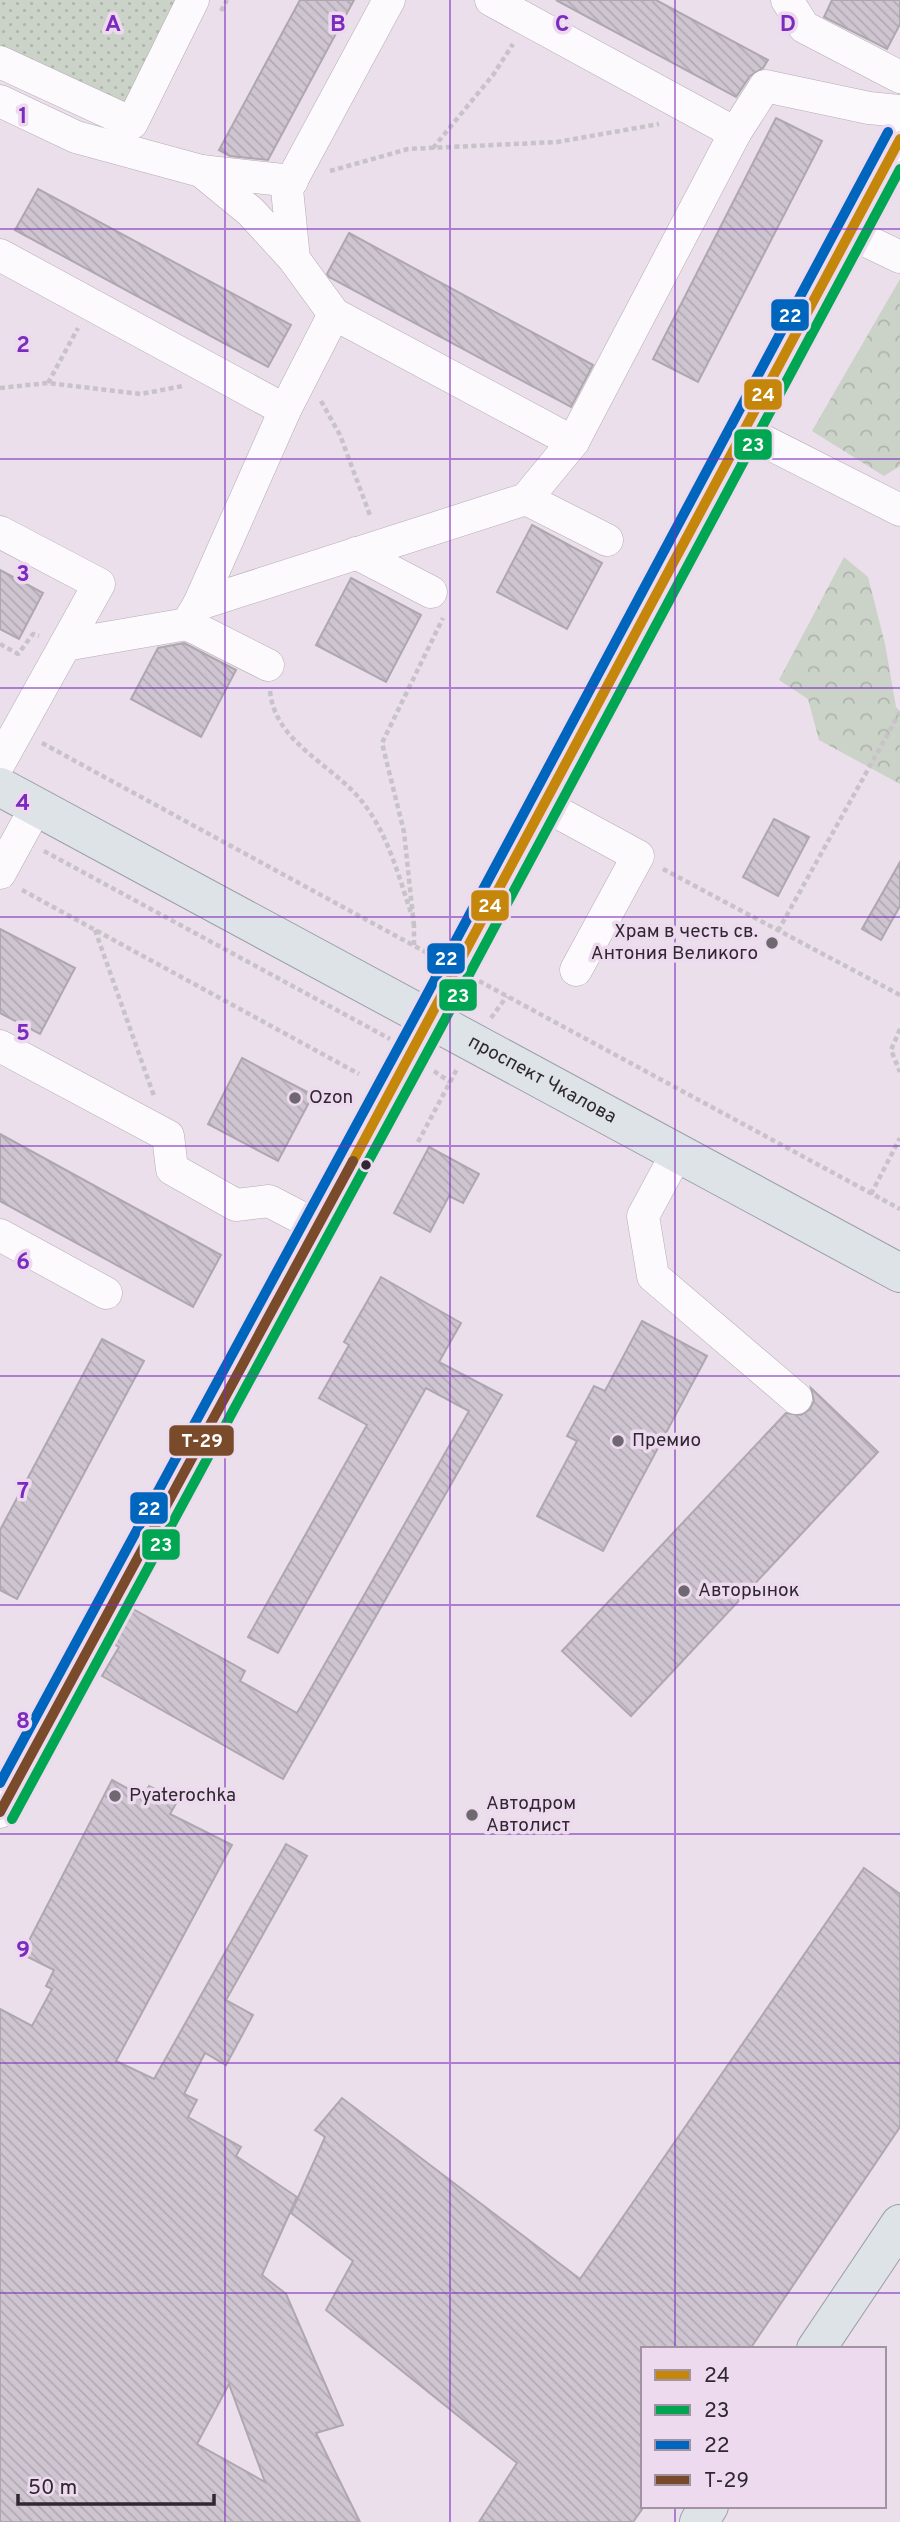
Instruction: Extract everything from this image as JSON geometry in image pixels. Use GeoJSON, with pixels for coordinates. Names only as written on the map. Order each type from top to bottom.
{"type":"FeatureCollection","features":[{"type":"Feature","properties":{"kind":"main road","name":"проспект Чкалова"},"geometry":{"type":"LineString","coordinates":[[0,787],[28,822],[429,1020],[900,1273]]}},
{"type":"Feature","properties":{"kind":"main road"},"geometry":{"type":"LineString","coordinates":[[817,2347],[900,2224]]}},
{"type":"Feature","properties":{"kind":"street"},"geometry":{"type":"LineString","coordinates":[[0,62],[132,123],[193,0]]}},
{"type":"Feature","properties":{"kind":"street"},"geometry":{"type":"LineString","coordinates":[[294,259],[288,189],[389,0]]}},
{"type":"Feature","properties":{"kind":"street"},"geometry":{"type":"LineString","coordinates":[[491,0],[734,133]]}},
{"type":"Feature","properties":{"kind":"street"},"geometry":{"type":"LineString","coordinates":[[787,0],[804,27],[900,77]]}},
{"type":"Feature","properties":{"kind":"street"},"geometry":{"type":"LineString","coordinates":[[65,645],[193,614],[370,549],[526,499],[573,442],[734,133],[765,86],[869,108],[900,111]]}},
{"type":"Feature","properties":{"kind":"street"},"geometry":{"type":"LineString","coordinates":[[0,101],[76,137],[201,171],[292,181]]}},
{"type":"Feature","properties":{"kind":"street"},"geometry":{"type":"LineString","coordinates":[[0,1811],[411,1054],[900,139]]}},
{"type":"Feature","properties":{"kind":"street"},"geometry":{"type":"LineString","coordinates":[[201,171],[251,212],[294,259],[334,314],[573,442]]}},
{"type":"Feature","properties":{"kind":"street"},"geometry":{"type":"LineString","coordinates":[[850,233],[900,257]]}},
{"type":"Feature","properties":{"kind":"street"},"geometry":{"type":"LineString","coordinates":[[0,255],[285,410]]}},
{"type":"Feature","properties":{"kind":"street"},"geometry":{"type":"LineString","coordinates":[[193,614],[285,410],[334,314]]}},
{"type":"Feature","properties":{"kind":"street"},"geometry":{"type":"LineString","coordinates":[[744,431],[900,510]]}},
{"type":"Feature","properties":{"kind":"street"},"geometry":{"type":"LineString","coordinates":[[526,499],[607,540]]}},
{"type":"Feature","properties":{"kind":"street"},"geometry":{"type":"LineString","coordinates":[[0,532],[99,584],[0,762]]}},
{"type":"Feature","properties":{"kind":"street"},"geometry":{"type":"LineString","coordinates":[[370,549],[431,592]]}},
{"type":"Feature","properties":{"kind":"street"},"geometry":{"type":"LineString","coordinates":[[193,614],[268,665]]}},
{"type":"Feature","properties":{"kind":"street"},"geometry":{"type":"LineString","coordinates":[[544,805],[638,856],[576,970]]}},
{"type":"Feature","properties":{"kind":"street"},"geometry":{"type":"LineString","coordinates":[[6,878],[28,822]]}},
{"type":"Feature","properties":{"kind":"street"},"geometry":{"type":"LineString","coordinates":[[0,1046],[168,1136],[172,1169],[236,1205],[269,1201],[317,1226]]}},
{"type":"Feature","properties":{"kind":"street"},"geometry":{"type":"LineString","coordinates":[[677,1153],[643,1216],[653,1276],[796,1398]]}},
{"type":"Feature","properties":{"kind":"street"},"geometry":{"type":"LineString","coordinates":[[0,1235],[106,1293]]}},
{"type":"Feature","properties":{"kind":"path"},"geometry":{"type":"LineString","coordinates":[[432,148],[493,75],[528,20]]}},
{"type":"Feature","properties":{"kind":"path"},"geometry":{"type":"LineString","coordinates":[[292,181],[408,149],[557,142],[633,131],[699,114]]}},
{"type":"Feature","properties":{"kind":"path"},"geometry":{"type":"LineString","coordinates":[[48,383],[90,304]]}},
{"type":"Feature","properties":{"kind":"path"},"geometry":{"type":"LineString","coordinates":[[0,388],[48,383],[141,394],[226,378]]}},
{"type":"Feature","properties":{"kind":"path"},"geometry":{"type":"LineString","coordinates":[[318,396],[340,435],[358,490],[370,549]]}},
{"type":"Feature","properties":{"kind":"path"},"geometry":{"type":"LineString","coordinates":[[414,945],[404,832],[382,743],[443,617],[431,592]]}},
{"type":"Feature","properties":{"kind":"path"},"geometry":{"type":"LineString","coordinates":[[268,665],[271,701],[287,735],[333,770],[365,804],[392,854],[414,926]]}},
{"type":"Feature","properties":{"kind":"path"},"geometry":{"type":"LineString","coordinates":[[778,930],[900,712]]}},
{"type":"Feature","properties":{"kind":"path"},"geometry":{"type":"LineString","coordinates":[[18,730],[900,1209]]}},
{"type":"Feature","properties":{"kind":"path"},"geometry":{"type":"LineString","coordinates":[[28,822],[380,1032],[450,1082]]}},
{"type":"Feature","properties":{"kind":"path"},"geometry":{"type":"LineString","coordinates":[[638,856],[900,995]]}},
{"type":"Feature","properties":{"kind":"path"},"geometry":{"type":"LineString","coordinates":[[6,878],[95,930],[359,1074]]}},
{"type":"Feature","properties":{"kind":"path"},"geometry":{"type":"LineString","coordinates":[[95,930],[168,1136]]}},
{"type":"Feature","properties":{"kind":"path"},"geometry":{"type":"LineString","coordinates":[[900,1029],[891,1050],[900,1072]]}},
{"type":"Feature","properties":{"kind":"path"},"geometry":{"type":"LineString","coordinates":[[871,1194],[900,1138]]}},
{"type":"Feature","properties":{"kind":"green space"},"geometry":{"type":"Polygon","coordinates":[[[0,0],[203,0],[136,138],[0,77],[0,0]]]}},
{"type":"Feature","properties":{"kind":"green space"},"geometry":{"type":"Polygon","coordinates":[[[900,279],[900,466],[884,476],[812,431],[900,279]]]}},
{"type":"Feature","properties":{"kind":"green space"},"geometry":{"type":"Polygon","coordinates":[[[844,557],[868,577],[885,644],[896,707],[900,711],[900,784],[819,740],[808,699],[779,680],[844,557]]]}},
{"type":"Feature","properties":{"kind":"building"},"geometry":{"type":"Polygon","coordinates":[[[300,0],[354,0],[268,160],[230,156],[219,150],[300,0]]]}},
{"type":"Feature","properties":{"kind":"building"},"geometry":{"type":"Polygon","coordinates":[[[556,0],[656,0],[768,60],[763,68],[750,76],[736,97],[556,0]]]}},
{"type":"Feature","properties":{"kind":"building"},"geometry":{"type":"Polygon","coordinates":[[[832,0],[900,0],[900,24],[887,49],[824,17],[832,0]]]}},
{"type":"Feature","properties":{"kind":"building"},"geometry":{"type":"Polygon","coordinates":[[[776,118],[822,141],[698,382],[653,359],[776,118]]]}},
{"type":"Feature","properties":{"kind":"building"},"geometry":{"type":"Polygon","coordinates":[[[38,189],[291,325],[268,367],[15,230],[38,189]]]}},
{"type":"Feature","properties":{"kind":"building"},"geometry":{"type":"Polygon","coordinates":[[[349,233],[593,365],[571,407],[329,277],[327,274],[349,233]]]}},
{"type":"Feature","properties":{"kind":"building"},"geometry":{"type":"Polygon","coordinates":[[[532,525],[602,563],[567,629],[497,592],[532,525]]]}},
{"type":"Feature","properties":{"kind":"building"},"geometry":{"type":"Polygon","coordinates":[[[0,570],[43,593],[19,639],[0,629],[0,570]]]}},
{"type":"Feature","properties":{"kind":"building"},"geometry":{"type":"Polygon","coordinates":[[[351,578],[421,615],[386,682],[316,645],[351,578]]]}},
{"type":"Feature","properties":{"kind":"building"},"geometry":{"type":"Polygon","coordinates":[[[184,643],[236,670],[201,737],[131,699],[158,648],[184,643]]]}},
{"type":"Feature","properties":{"kind":"building"},"geometry":{"type":"Polygon","coordinates":[[[774,819],[809,837],[778,896],[743,877],[774,819]]]}},
{"type":"Feature","properties":{"kind":"building"},"geometry":{"type":"Polygon","coordinates":[[[900,862],[900,906],[881,940],[862,929],[900,862]]]}},
{"type":"Feature","properties":{"kind":"building"},"geometry":{"type":"Polygon","coordinates":[[[0,929],[75,968],[40,1034],[0,1013],[0,929]]]}},
{"type":"Feature","properties":{"kind":"building"},"geometry":{"type":"Polygon","coordinates":[[[242,1058],[313,1095],[278,1161],[208,1124],[242,1058]]]}},
{"type":"Feature","properties":{"kind":"building"},"geometry":{"type":"Polygon","coordinates":[[[0,1134],[221,1255],[193,1307],[0,1201],[0,1134]]]}},
{"type":"Feature","properties":{"kind":"building"},"geometry":{"type":"Polygon","coordinates":[[[429,1147],[479,1174],[463,1203],[449,1196],[430,1232],[394,1213],[429,1147]]]}},
{"type":"Feature","properties":{"kind":"building"},"geometry":{"type":"Polygon","coordinates":[[[381,1277],[461,1323],[439,1362],[502,1395],[283,1779],[102,1676],[119,1647],[114,1644],[133,1609],[245,1671],[240,1681],[297,1713],[469,1411],[426,1388],[278,1653],[248,1637],[367,1425],[319,1398],[349,1345],[344,1342],[381,1277]]]}},
{"type":"Feature","properties":{"kind":"building"},"geometry":{"type":"Polygon","coordinates":[[[642,1321],[707,1356],[603,1551],[537,1516],[577,1441],[567,1436],[594,1386],[605,1391],[642,1321]]]}},
{"type":"Feature","properties":{"kind":"building"},"geometry":{"type":"Polygon","coordinates":[[[102,1339],[144,1361],[17,1599],[0,1590],[0,1530],[102,1339]]]}},
{"type":"Feature","properties":{"kind":"building"},"geometry":{"type":"Polygon","coordinates":[[[811,1388],[878,1452],[631,1716],[562,1651],[786,1413],[801,1415],[809,1410],[814,1401],[811,1388]]]}},
{"type":"Feature","properties":{"kind":"building"},"geometry":{"type":"Polygon","coordinates":[[[112,1780],[143,1797],[149,1786],[178,1800],[170,1814],[232,1845],[116,2061],[154,2079],[286,1844],[307,1856],[226,2000],[253,2015],[226,2065],[205,2053],[184,2094],[197,2100],[188,2117],[241,2147],[236,2156],[297,2197],[262,2275],[286,2294],[343,2425],[316,2433],[360,2522],[0,2522],[0,2009],[32,2026],[52,1989],[46,1986],[54,1970],[22,1954],[112,1780]],[[229,2384],[197,2444],[265,2482],[229,2384]]]}},
{"type":"Feature","properties":{"kind":"building"},"geometry":{"type":"Polygon","coordinates":[[[864,1868],[900,1894],[900,2127],[751,2347],[641,2347],[643,2508],[633,2522],[479,2522],[517,2463],[326,2310],[353,2261],[291,2213],[325,2137],[315,2130],[342,2098],[580,2279],[864,1868]]]}},
{"type":"Feature","properties":{"kind":"transit line","name":"22"},"geometry":{"type":"LineString","coordinates":[[0,1783],[417,1013],[888,132]]}},
{"type":"Feature","properties":{"kind":"transit line","name":"24"},"geometry":{"type":"LineString","coordinates":[[353,1161],[900,139]]}},
{"type":"Feature","properties":{"kind":"transit line","name":"23"},"geometry":{"type":"LineString","coordinates":[[12,1819],[441,1027],[900,169]]}},
{"type":"Feature","properties":{"kind":"transit line","name":"Т-29"},"geometry":{"type":"LineString","coordinates":[[0,1812],[353,1161]]}},
{"type":"Feature","properties":{"kind":"place","name":"Храм в честь св. Антония Великого"},"geometry":{"type":"Point","coordinates":[772,943]}},
{"type":"Feature","properties":{"kind":"place","name":"Ozon"},"geometry":{"type":"Point","coordinates":[295,1098]}},
{"type":"Feature","properties":{"kind":"place","name":"Премио"},"geometry":{"type":"Point","coordinates":[618,1441]}},
{"type":"Feature","properties":{"kind":"place","name":"Авторынок"},"geometry":{"type":"Point","coordinates":[684,1591]}},
{"type":"Feature","properties":{"kind":"place","name":"Pyaterochka"},"geometry":{"type":"Point","coordinates":[115,1796]}},
{"type":"Feature","properties":{"kind":"place","name":"Автодром Автолист"},"geometry":{"type":"Point","coordinates":[472,1815]}}]}
